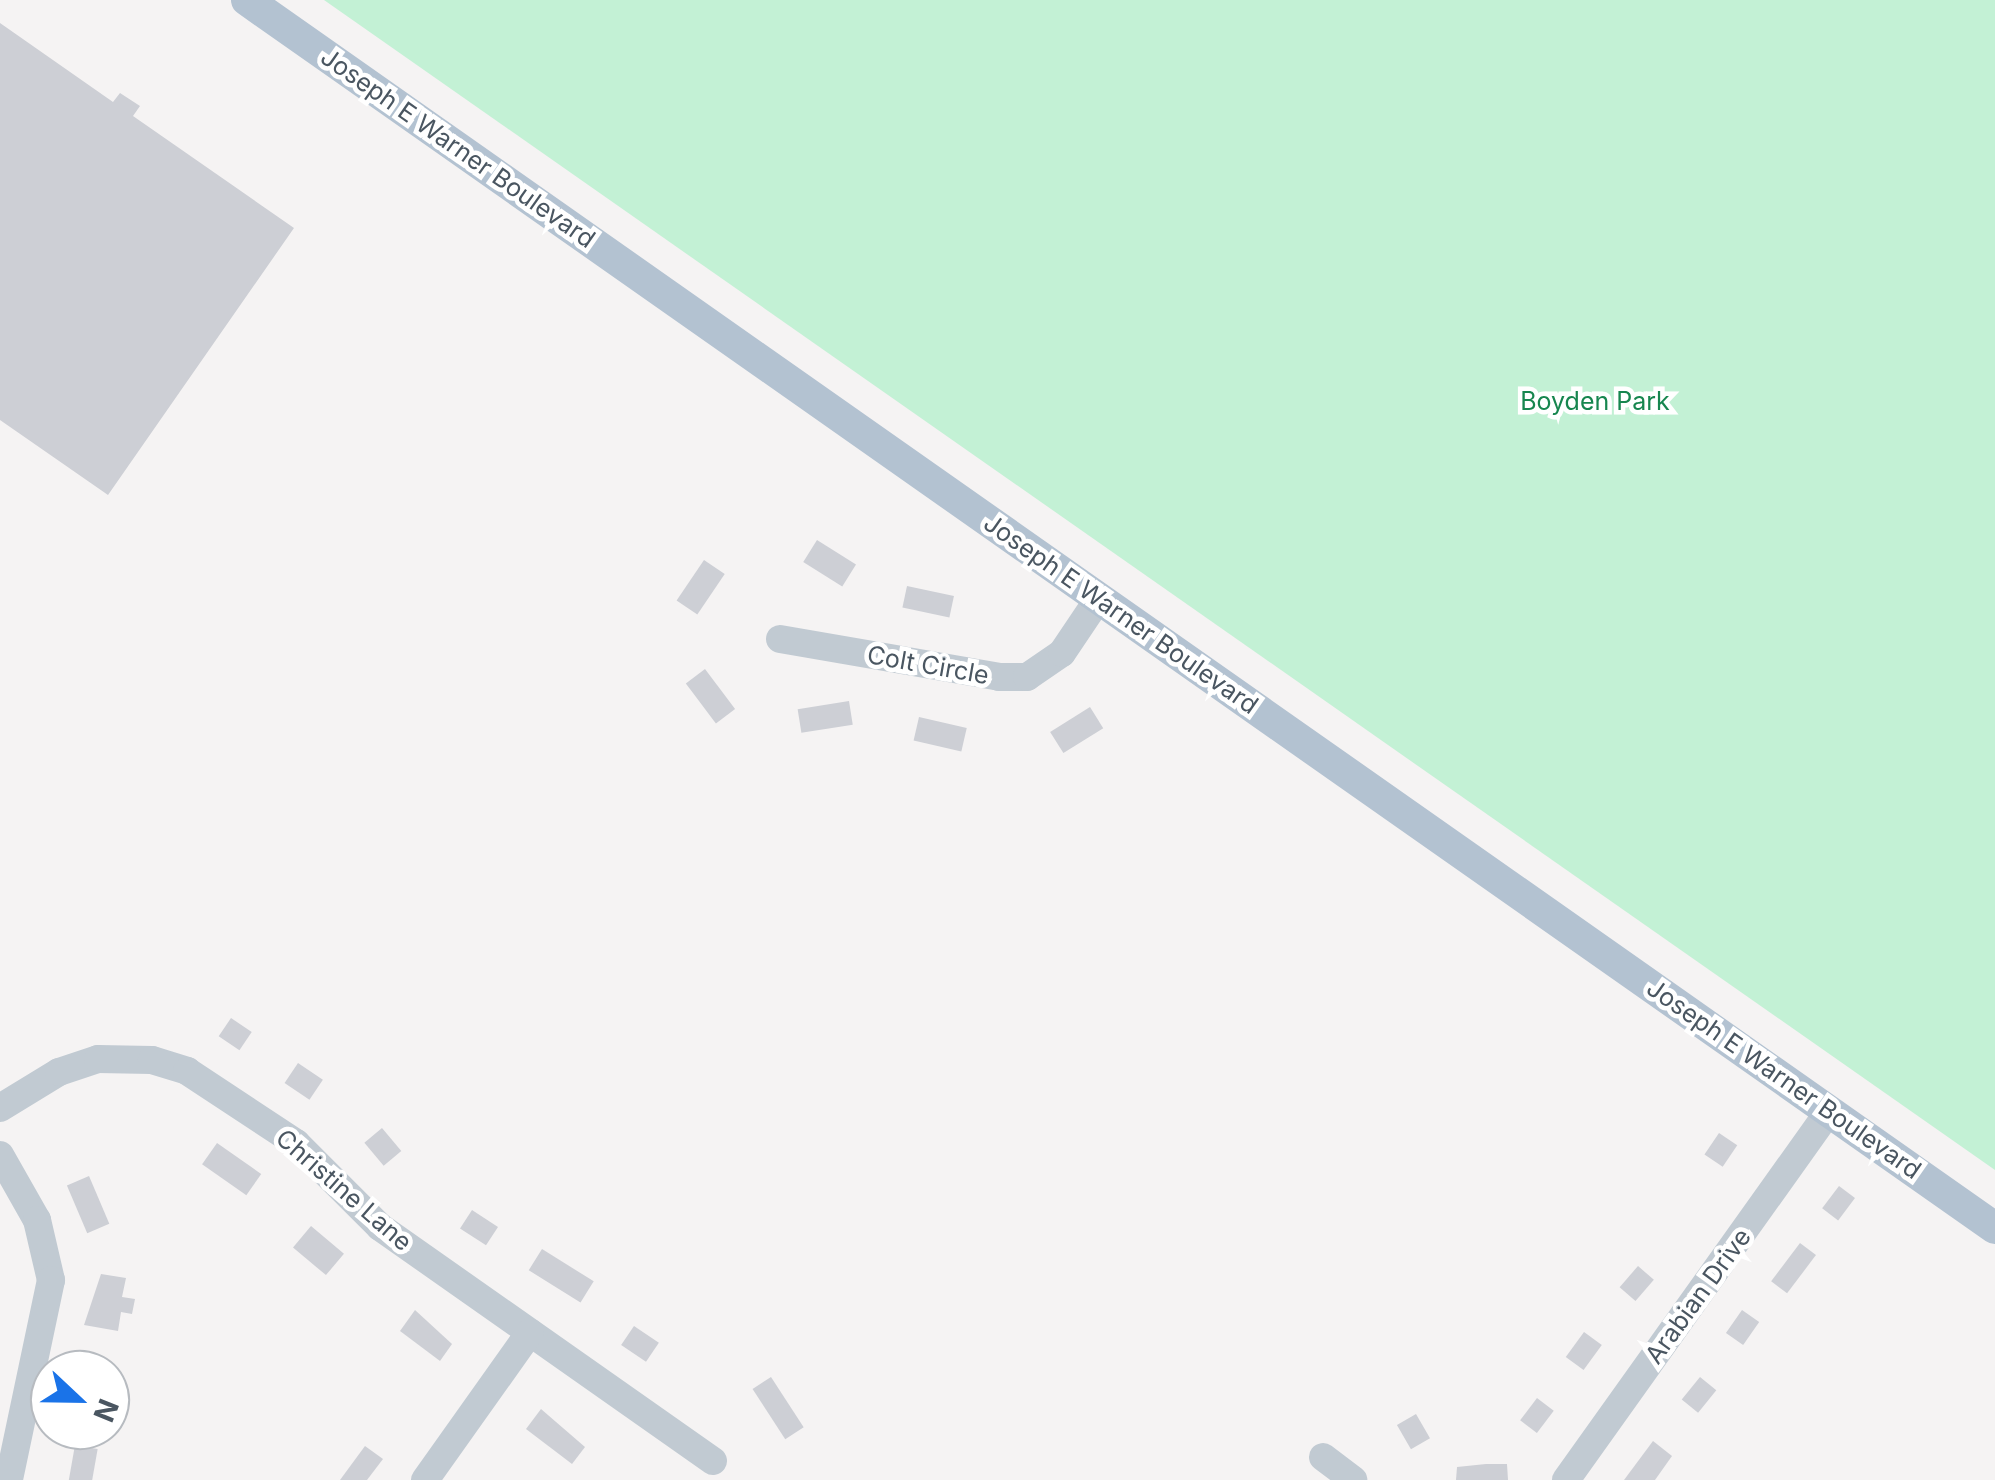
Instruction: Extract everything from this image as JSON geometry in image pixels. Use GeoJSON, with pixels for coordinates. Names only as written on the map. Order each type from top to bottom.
{"type":"FeatureCollection","features":[{"type":"Feature","properties":{"kind":"main road","name":"Joseph E Warner Boulevard"},"geometry":{"type":"LineString","coordinates":[[248,0],[1995,1228]]}},
{"type":"Feature","properties":{"kind":"street","name":"Colt Circle"},"geometry":{"type":"LineString","coordinates":[[780,639],[999,678],[1027,677],[1052,664],[1099,598]]}},
{"type":"Feature","properties":{"kind":"street","name":"Christine Lane"},"geometry":{"type":"LineString","coordinates":[[0,1108],[58,1072],[98,1059],[152,1060],[187,1071],[296,1143],[380,1227],[713,1461]]}},
{"type":"Feature","properties":{"kind":"street","name":"Arabian Drive"},"geometry":{"type":"LineString","coordinates":[[1566,1480],[1829,1111]]}},
{"type":"Feature","properties":{"kind":"street"},"geometry":{"type":"LineString","coordinates":[[0,1155],[37,1220],[51,1280],[10,1480]]}},
{"type":"Feature","properties":{"kind":"street"},"geometry":{"type":"LineString","coordinates":[[425,1480],[530,1332]]}},
{"type":"Feature","properties":{"kind":"street"},"geometry":{"type":"LineString","coordinates":[[1323,1457],[1353,1480]]}},
{"type":"Feature","properties":{"kind":"green space","name":"Boyden Park"},"geometry":{"type":"Polygon","coordinates":[[[324,0],[1995,0],[1995,1170],[324,0]]]}},
{"type":"Feature","properties":{"kind":"building"},"geometry":{"type":"Polygon","coordinates":[[[0,23],[113,102],[120,93],[140,106],[133,116],[294,228],[108,495],[0,420],[0,23]]]}},
{"type":"Feature","properties":{"kind":"building"},"geometry":{"type":"Polygon","coordinates":[[[817,540],[856,564],[842,586],[803,562],[817,540]]]}},
{"type":"Feature","properties":{"kind":"building"},"geometry":{"type":"Polygon","coordinates":[[[704,560],[725,574],[697,615],[677,601],[704,560]]]}},
{"type":"Feature","properties":{"kind":"building"},"geometry":{"type":"Polygon","coordinates":[[[907,586],[954,596],[949,617],[902,608],[907,586]]]}},
{"type":"Feature","properties":{"kind":"building"},"geometry":{"type":"Polygon","coordinates":[[[705,669],[735,709],[716,723],[686,683],[705,669]]]}},
{"type":"Feature","properties":{"kind":"building"},"geometry":{"type":"Polygon","coordinates":[[[849,701],[853,725],[801,733],[798,709],[849,701]]]}},
{"type":"Feature","properties":{"kind":"building"},"geometry":{"type":"Polygon","coordinates":[[[1090,707],[1103,728],[1063,753],[1050,732],[1090,707]]]}},
{"type":"Feature","properties":{"kind":"building"},"geometry":{"type":"Polygon","coordinates":[[[919,717],[967,728],[961,751],[914,740],[919,717]]]}},
{"type":"Feature","properties":{"kind":"building"},"geometry":{"type":"Polygon","coordinates":[[[231,1018],[252,1032],[239,1050],[219,1036],[231,1018]]]}},
{"type":"Feature","properties":{"kind":"building"},"geometry":{"type":"Polygon","coordinates":[[[298,1063],[323,1080],[309,1100],[285,1083],[298,1063]]]}},
{"type":"Feature","properties":{"kind":"building"},"geometry":{"type":"Polygon","coordinates":[[[382,1128],[401,1151],[384,1166],[364,1143],[382,1128]]]}},
{"type":"Feature","properties":{"kind":"building"},"geometry":{"type":"Polygon","coordinates":[[[1719,1133],[1737,1145],[1723,1167],[1704,1155],[1719,1133]]]}},
{"type":"Feature","properties":{"kind":"building"},"geometry":{"type":"Polygon","coordinates":[[[217,1143],[261,1174],[246,1195],[202,1164],[217,1143]]]}},
{"type":"Feature","properties":{"kind":"building"},"geometry":{"type":"Polygon","coordinates":[[[89,1176],[109,1224],[87,1233],[67,1185],[89,1176]]]}},
{"type":"Feature","properties":{"kind":"building"},"geometry":{"type":"Polygon","coordinates":[[[1839,1186],[1855,1198],[1838,1220],[1822,1208],[1839,1186]]]}},
{"type":"Feature","properties":{"kind":"building"},"geometry":{"type":"Polygon","coordinates":[[[472,1210],[498,1227],[486,1245],[460,1228],[472,1210]]]}},
{"type":"Feature","properties":{"kind":"building"},"geometry":{"type":"Polygon","coordinates":[[[311,1226],[344,1254],[326,1275],[293,1247],[311,1226]]]}},
{"type":"Feature","properties":{"kind":"building"},"geometry":{"type":"Polygon","coordinates":[[[1800,1243],[1816,1255],[1787,1293],[1771,1281],[1800,1243]]]}},
{"type":"Feature","properties":{"kind":"building"},"geometry":{"type":"Polygon","coordinates":[[[542,1249],[594,1281],[580,1303],[529,1270],[542,1249]]]}},
{"type":"Feature","properties":{"kind":"building"},"geometry":{"type":"Polygon","coordinates":[[[1638,1266],[1654,1280],[1635,1301],[1620,1287],[1638,1266]]]}},
{"type":"Feature","properties":{"kind":"building"},"geometry":{"type":"Polygon","coordinates":[[[101,1274],[126,1278],[122,1297],[135,1299],[132,1314],[121,1312],[118,1331],[84,1325],[101,1274]]]}},
{"type":"Feature","properties":{"kind":"building"},"geometry":{"type":"Polygon","coordinates":[[[415,1310],[452,1344],[440,1361],[400,1331],[415,1310]]]}},
{"type":"Feature","properties":{"kind":"building"},"geometry":{"type":"Polygon","coordinates":[[[1742,1310],[1759,1322],[1743,1345],[1726,1333],[1742,1310]]]}},
{"type":"Feature","properties":{"kind":"building"},"geometry":{"type":"Polygon","coordinates":[[[634,1326],[659,1343],[646,1362],[621,1345],[634,1326]]]}},
{"type":"Feature","properties":{"kind":"building"},"geometry":{"type":"Polygon","coordinates":[[[1584,1332],[1602,1345],[1584,1370],[1566,1357],[1584,1332]]]}},
{"type":"Feature","properties":{"kind":"building"},"geometry":{"type":"Polygon","coordinates":[[[771,1377],[804,1427],[785,1439],[753,1389],[771,1377]]]}},
{"type":"Feature","properties":{"kind":"building"},"geometry":{"type":"Polygon","coordinates":[[[1700,1377],[1716,1390],[1698,1413],[1682,1400],[1700,1377]]]}},
{"type":"Feature","properties":{"kind":"building"},"geometry":{"type":"Polygon","coordinates":[[[1537,1398],[1554,1411],[1537,1433],[1520,1420],[1537,1398]]]}},
{"type":"Feature","properties":{"kind":"building"},"geometry":{"type":"Polygon","coordinates":[[[541,1409],[585,1447],[572,1464],[526,1429],[541,1409]]]}},
{"type":"Feature","properties":{"kind":"building"},"geometry":{"type":"Polygon","coordinates":[[[1416,1414],[1430,1438],[1411,1449],[1397,1425],[1416,1414]]]}},
{"type":"Feature","properties":{"kind":"building"},"geometry":{"type":"Polygon","coordinates":[[[1653,1441],[1672,1456],[1655,1480],[1624,1480],[1653,1441]]]}},
{"type":"Feature","properties":{"kind":"building"},"geometry":{"type":"Polygon","coordinates":[[[365,1446],[383,1459],[367,1480],[340,1480],[365,1446]]]}},
{"type":"Feature","properties":{"kind":"building"},"geometry":{"type":"Polygon","coordinates":[[[74,1450],[97,1450],[92,1480],[69,1480],[74,1450]]]}},
{"type":"Feature","properties":{"kind":"building"},"geometry":{"type":"Polygon","coordinates":[[[1507,1464],[1508,1480],[1456,1480],[1457,1467],[1507,1464]]]}}]}
